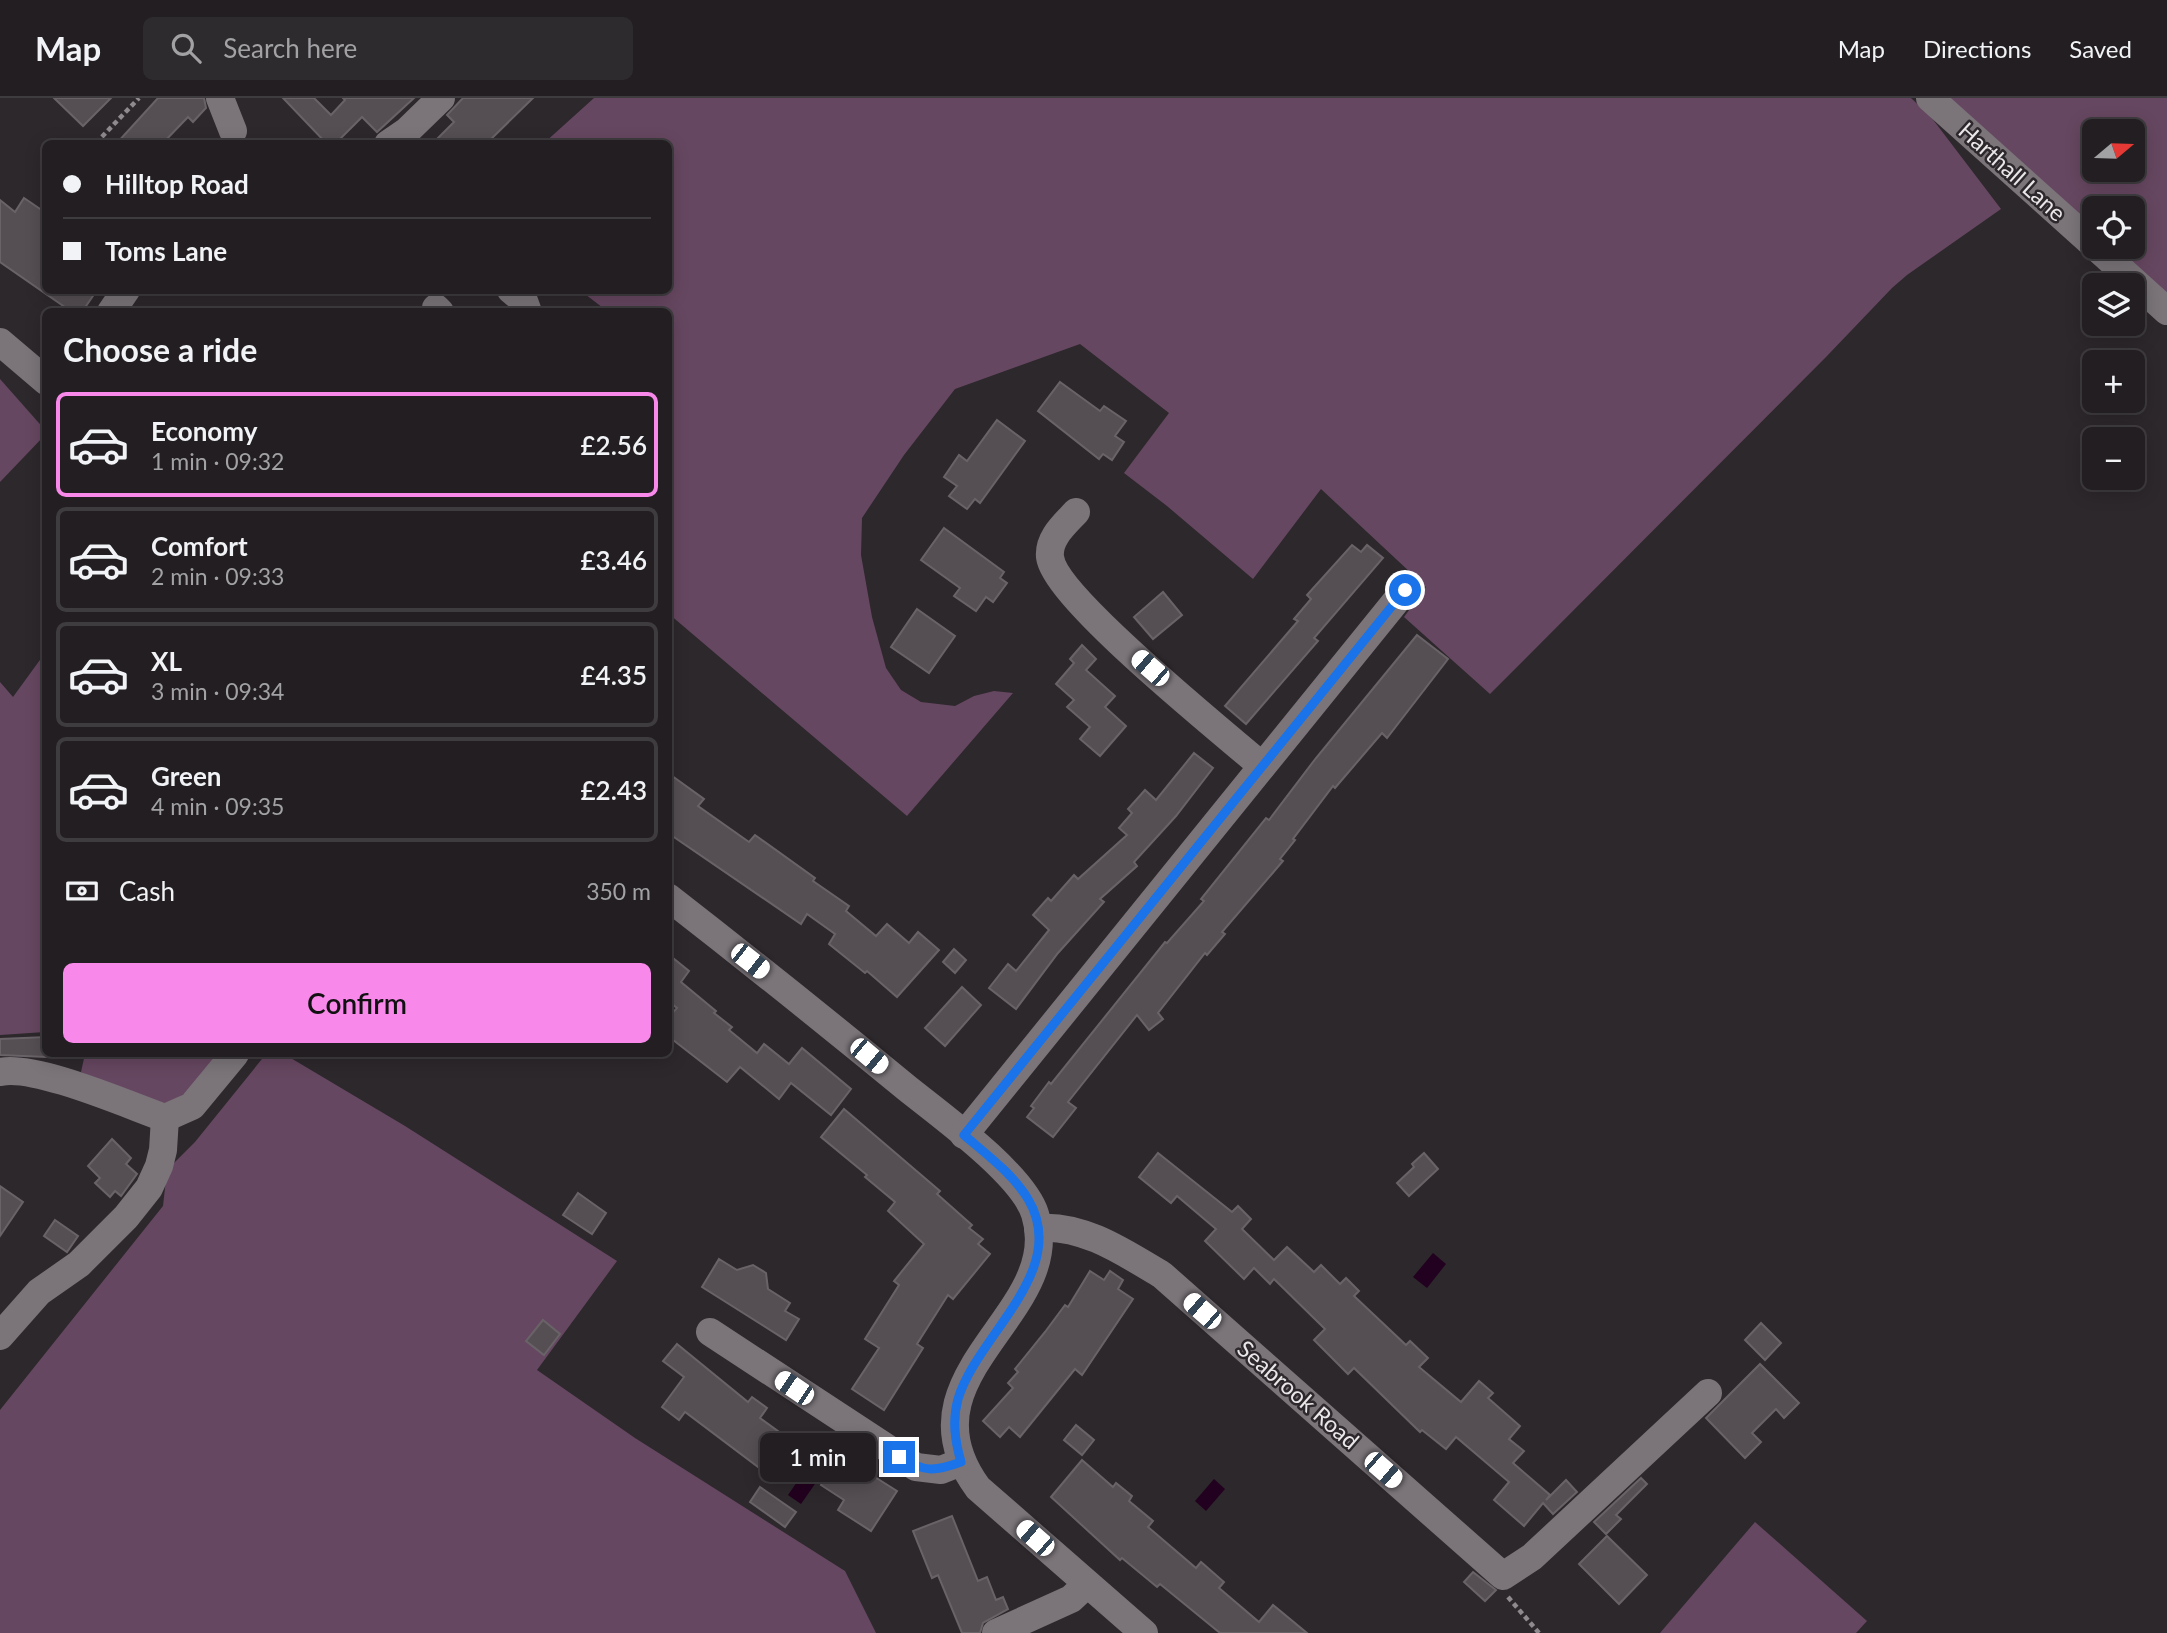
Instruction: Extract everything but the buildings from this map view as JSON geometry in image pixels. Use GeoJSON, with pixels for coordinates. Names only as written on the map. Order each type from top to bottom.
{"type":"FeatureCollection","features":[{"type":"Feature","properties":{"kind":"street"},"geometry":{"type":"LineString","coordinates":[[220,98],[237,139]]}},
{"type":"Feature","properties":{"kind":"street"},"geometry":{"type":"LineString","coordinates":[[394,140],[441,98]]}},
{"type":"Feature","properties":{"kind":"street","name":"Harthall Lane"},"geometry":{"type":"LineString","coordinates":[[1930,98],[2082,234]]}},
{"type":"Feature","properties":{"kind":"street","name":"Harthall Lane"},"geometry":{"type":"LineString","coordinates":[[2110,259],[2167,310]]}},
{"type":"Feature","properties":{"kind":"street"},"geometry":{"type":"LineString","coordinates":[[516,294],[524,301],[527,308]]}},
{"type":"Feature","properties":{"kind":"street"},"geometry":{"type":"LineString","coordinates":[[0,342],[42,378]]}},
{"type":"Feature","properties":{"kind":"street"},"geometry":{"type":"LineString","coordinates":[[1076,512],[1052,543],[1050,558],[1067,586],[1113,636],[1262,766]]}},
{"type":"Feature","properties":{"kind":"street"},"geometry":{"type":"LineString","coordinates":[[964,1135],[1405,590]]}},
{"type":"Feature","properties":{"kind":"street"},"geometry":{"type":"LineString","coordinates":[[672,900],[811,1009],[964,1135],[1021,1188],[1029,1200],[1038,1228],[1038,1253],[1028,1282],[980,1355],[958,1401],[955,1429],[961,1462],[978,1488],[1144,1633]]}},
{"type":"Feature","properties":{"kind":"street"},"geometry":{"type":"LineString","coordinates":[[0,1072],[18,1071],[65,1082],[165,1118],[192,1106],[233,1057]]}},
{"type":"Feature","properties":{"kind":"street"},"geometry":{"type":"LineString","coordinates":[[0,1336],[39,1292],[79,1264],[126,1217],[149,1188],[159,1166],[165,1137],[165,1118]]}},
{"type":"Feature","properties":{"kind":"street","name":"Seabrook Road"},"geometry":{"type":"LineString","coordinates":[[1038,1228],[1055,1227],[1076,1231],[1128,1255],[1162,1276],[1503,1576]]}},
{"type":"Feature","properties":{"kind":"street"},"geometry":{"type":"LineString","coordinates":[[710,1332],[916,1467],[941,1470],[961,1462]]}},
{"type":"Feature","properties":{"kind":"street"},"geometry":{"type":"LineString","coordinates":[[1503,1576],[1532,1557],[1708,1393]]}},
{"type":"Feature","properties":{"kind":"street"},"geometry":{"type":"LineString","coordinates":[[996,1633],[1070,1599],[1087,1584]]}},
{"type":"Feature","properties":{"kind":"path"},"geometry":{"type":"LineString","coordinates":[[99,140],[139,98]]}},
{"type":"Feature","properties":{"kind":"path"},"geometry":{"type":"LineString","coordinates":[[1503,1576],[1507,1595],[1539,1633]]}},
{"type":"Feature","properties":{"kind":"shaded area"},"geometry":{"type":"Polygon","coordinates":[[[594,98],[1911,98],[1931,117],[2001,209],[1892,288],[1490,694],[1404,617],[1426,587],[1321,489],[1253,579],[1124,473],[1169,413],[1080,344],[955,389],[904,455],[862,518],[861,555],[872,617],[886,668],[901,690],[921,702],[955,706],[974,696],[994,691],[1013,693],[907,816],[672,617],[672,308],[603,308],[585,294],[672,294],[672,140],[547,140],[594,98]]]}},
{"type":"Feature","properties":{"kind":"shaded area"},"geometry":{"type":"Polygon","coordinates":[[[1935,98],[2167,98],[2167,297],[2145,278],[2145,273],[2140,273],[2124,259],[2145,259],[2145,196],[2082,196],[2082,223],[1935,98]]]}},
{"type":"Feature","properties":{"kind":"shaded area"},"geometry":{"type":"Polygon","coordinates":[[[0,379],[42,426],[42,438],[0,482],[0,379]]]}},
{"type":"Feature","properties":{"kind":"shaded area"},"geometry":{"type":"Polygon","coordinates":[[[42,657],[42,1032],[0,1035],[0,682],[13,697],[42,657]]]}},
{"type":"Feature","properties":{"kind":"shaded area"},"geometry":{"type":"Polygon","coordinates":[[[84,1057],[223,1057],[201,1085],[168,1103],[133,1102],[81,1072],[84,1057]]]}},
{"type":"Feature","properties":{"kind":"shaded area"},"geometry":{"type":"Polygon","coordinates":[[[264,1057],[289,1057],[405,1126],[617,1261],[537,1370],[635,1438],[845,1571],[876,1633],[0,1633],[0,1410],[163,1206],[167,1170],[195,1142],[264,1057]]]}},
{"type":"Feature","properties":{"kind":"shaded area"},"geometry":{"type":"Polygon","coordinates":[[[1433,1253],[1446,1264],[1427,1288],[1413,1277],[1433,1253]]]}},
{"type":"Feature","properties":{"kind":"shaded area"},"geometry":{"type":"Polygon","coordinates":[[[804,1472],[817,1481],[801,1504],[788,1495],[804,1472]]]}},
{"type":"Feature","properties":{"kind":"shaded area"},"geometry":{"type":"Polygon","coordinates":[[[1214,1479],[1225,1489],[1206,1511],[1195,1501],[1214,1479]]]}},
{"type":"Feature","properties":{"kind":"shaded area"},"geometry":{"type":"Polygon","coordinates":[[[1755,1522],[1867,1621],[1856,1633],[1660,1633],[1755,1522]]]}},
{"type":"Feature","properties":{"kind":"route"},"geometry":{"type":"LineString","coordinates":[[899,1457],[916,1467],[930,1470],[941,1470],[961,1462],[955,1429],[962,1389],[980,1355],[1028,1282],[1038,1253],[1038,1228],[1029,1200],[1008,1174],[964,1135],[1405,590]]}}]}
